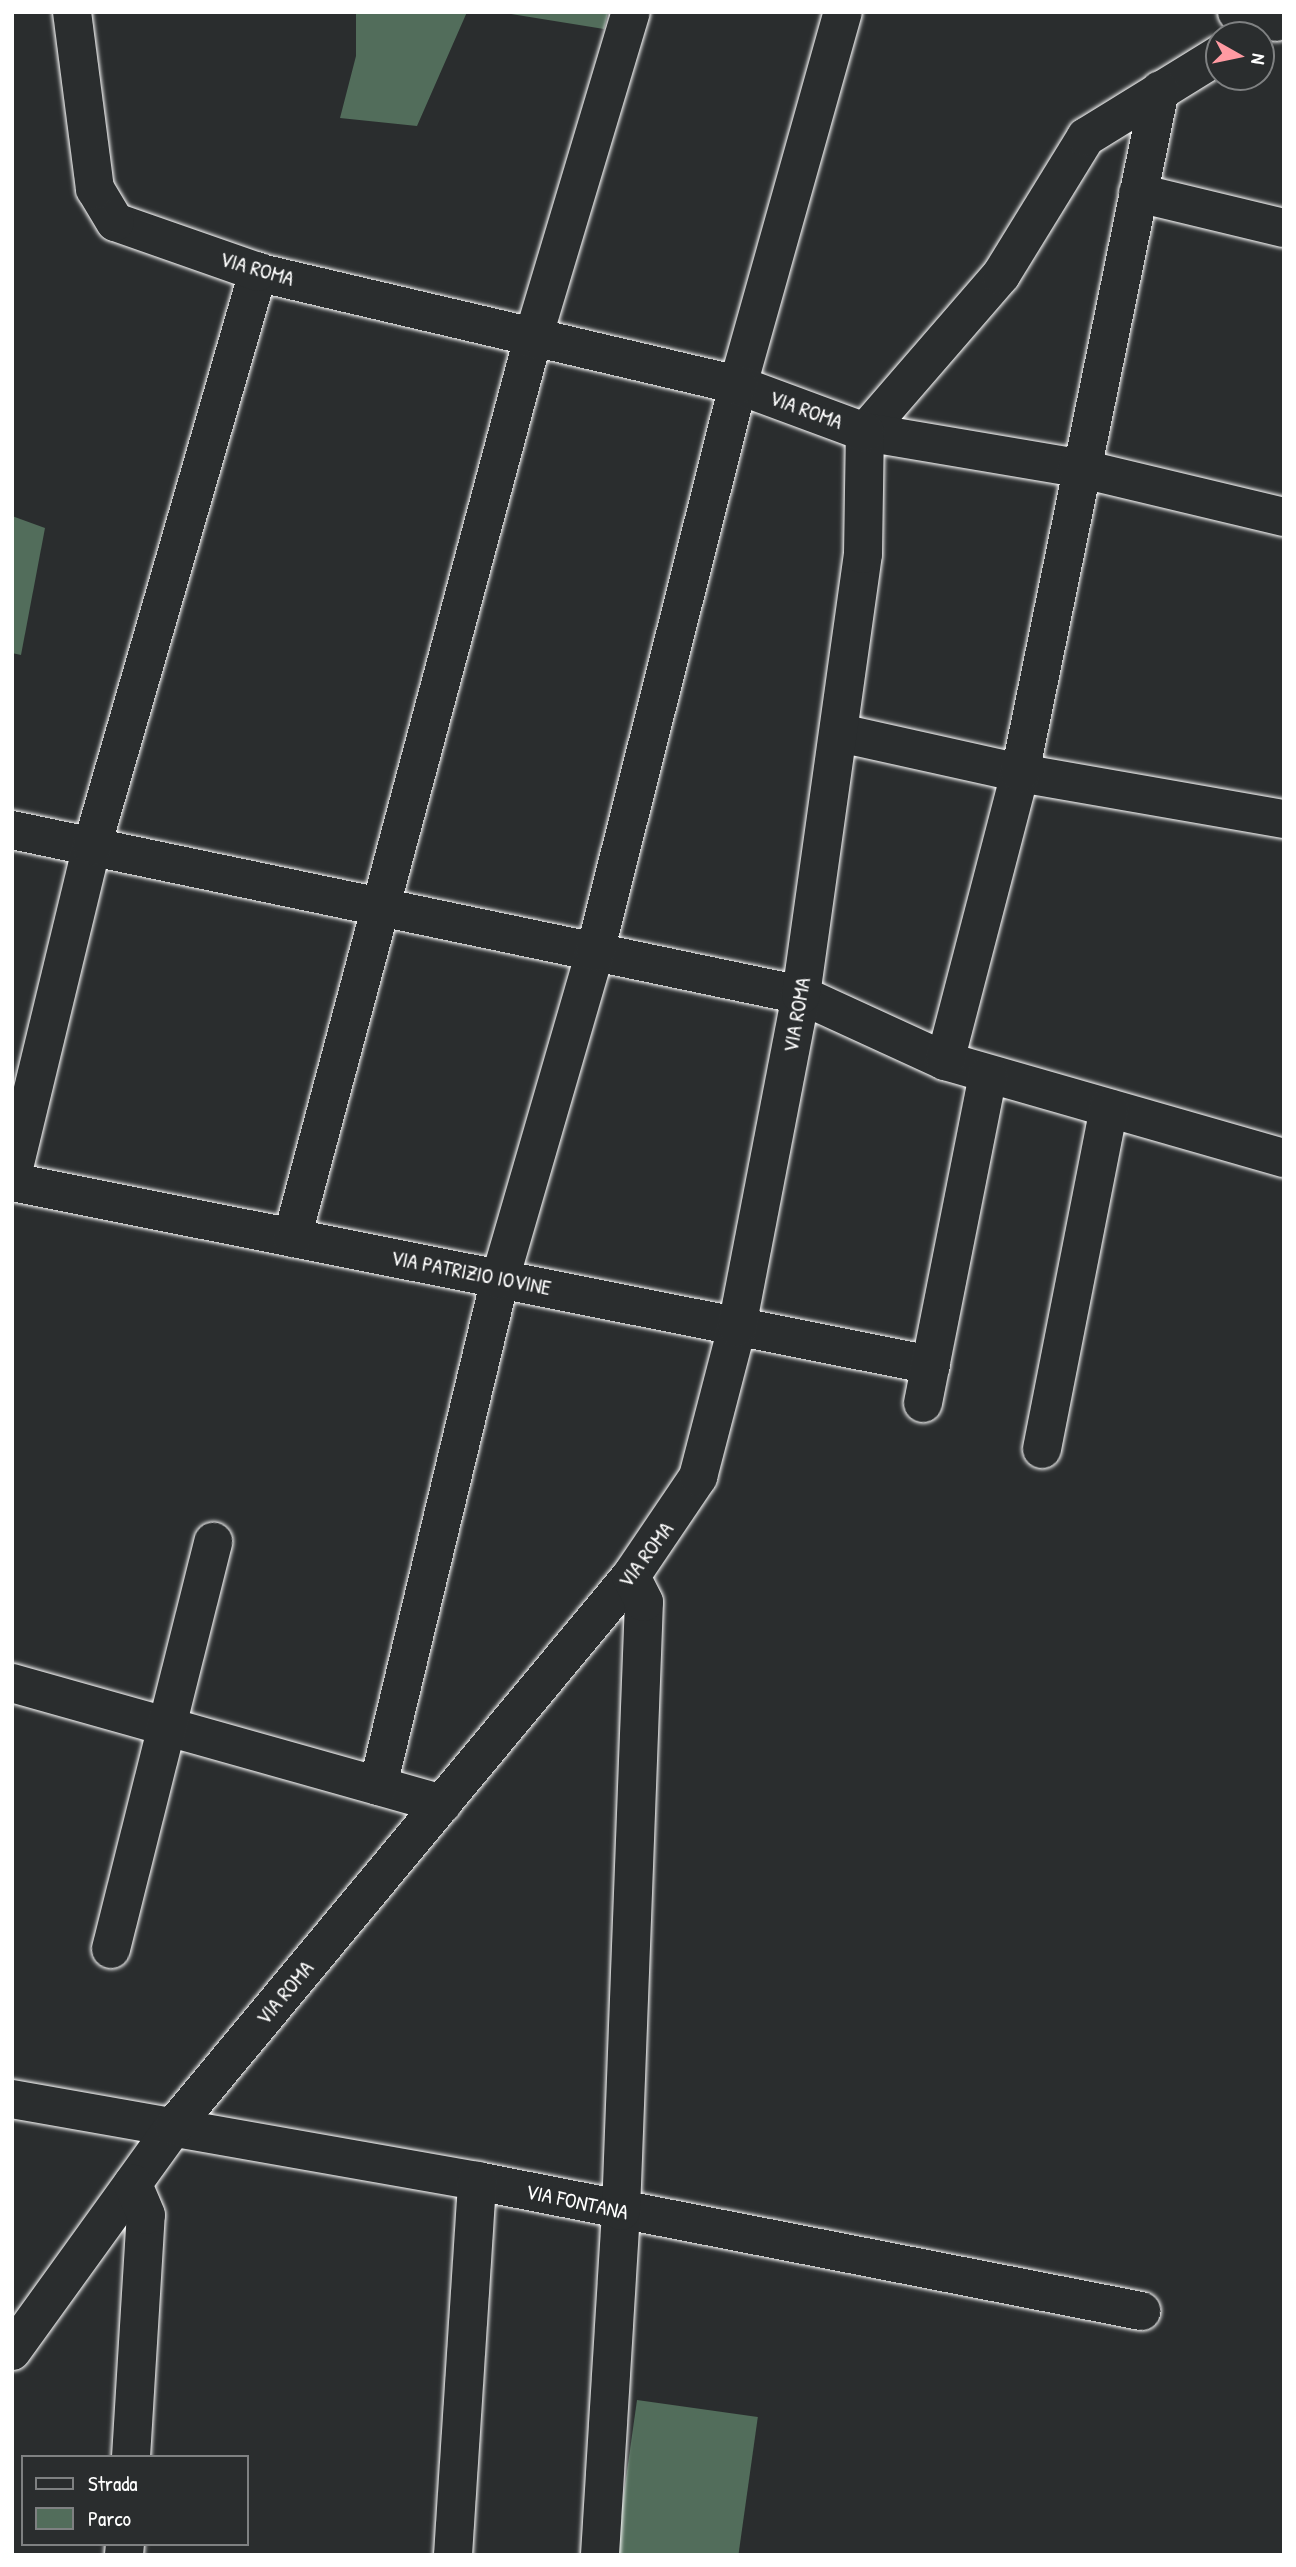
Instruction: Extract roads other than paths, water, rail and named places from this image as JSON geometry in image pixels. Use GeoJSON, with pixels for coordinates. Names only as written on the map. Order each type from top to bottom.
{"type":"FeatureCollection","features":[{"type":"Feature","properties":{"kind":"street","name":"VIA ROMA"},"geometry":{"type":"LineString","coordinates":[[12,2351],[174,2126],[631,1576],[698,1477],[737,1327],[801,995],[840,733],[863,554],[865,432],[738,385],[258,272],[115,222],[95,189],[72,12]]}},
{"type":"Feature","properties":{"kind":"street"},"geometry":{"type":"LineString","coordinates":[[292,1238],[378,906],[533,338],[631,12]]}},
{"type":"Feature","properties":{"kind":"street"},"geometry":{"type":"LineString","coordinates":[[379,1786],[500,1279],[596,952],[738,385],[843,12]]}},
{"type":"Feature","properties":{"kind":"street"},"geometry":{"type":"LineString","coordinates":[[1237,12],[1261,21]]}},
{"type":"Feature","properties":{"kind":"street"},"geometry":{"type":"LineString","coordinates":[[865,432],[1001,275],[1086,137],[1205,63]]}},
{"type":"Feature","properties":{"kind":"street"},"geometry":{"type":"LineString","coordinates":[[945,1061],[1020,773],[1078,468],[1160,90]]}},
{"type":"Feature","properties":{"kind":"street"},"geometry":{"type":"LineString","coordinates":[[1138,193],[1284,228]]}},
{"type":"Feature","properties":{"kind":"street"},"geometry":{"type":"LineString","coordinates":[[12,1176],[92,846],[258,272]]}},
{"type":"Feature","properties":{"kind":"street"},"geometry":{"type":"LineString","coordinates":[[865,432],[1078,468],[1284,517]]}},
{"type":"Feature","properties":{"kind":"street"},"geometry":{"type":"LineString","coordinates":[[840,733],[1020,773],[1284,819]]}},
{"type":"Feature","properties":{"kind":"street"},"geometry":{"type":"LineString","coordinates":[[12,830],[801,995],[945,1061],[1284,1158]]}},
{"type":"Feature","properties":{"kind":"street"},"geometry":{"type":"LineString","coordinates":[[923,1403],[988,1075]]}},
{"type":"Feature","properties":{"kind":"street"},"geometry":{"type":"LineString","coordinates":[[1042,1449],[1109,1108]]}},
{"type":"Feature","properties":{"kind":"street","name":"VIA PATRIZIO IOVINE"},"geometry":{"type":"LineString","coordinates":[[12,1182],[931,1365]]}},
{"type":"Feature","properties":{"kind":"street"},"geometry":{"type":"LineString","coordinates":[[111,1949],[213,1542]]}},
{"type":"Feature","properties":{"kind":"street"},"geometry":{"type":"LineString","coordinates":[[600,2555],[621,2211],[644,1602],[631,1576]]}},
{"type":"Feature","properties":{"kind":"street"},"geometry":{"type":"LineString","coordinates":[[12,1683],[442,1804]]}},
{"type":"Feature","properties":{"kind":"street","name":"VIA FONTANA"},"geometry":{"type":"LineString","coordinates":[[12,2099],[477,2181],[1141,2311]]}},
{"type":"Feature","properties":{"kind":"street"},"geometry":{"type":"LineString","coordinates":[[453,2555],[477,2181]]}},
{"type":"Feature","properties":{"kind":"street"},"geometry":{"type":"LineString","coordinates":[[131,2455],[146,2215],[133,2184]]}}]}
